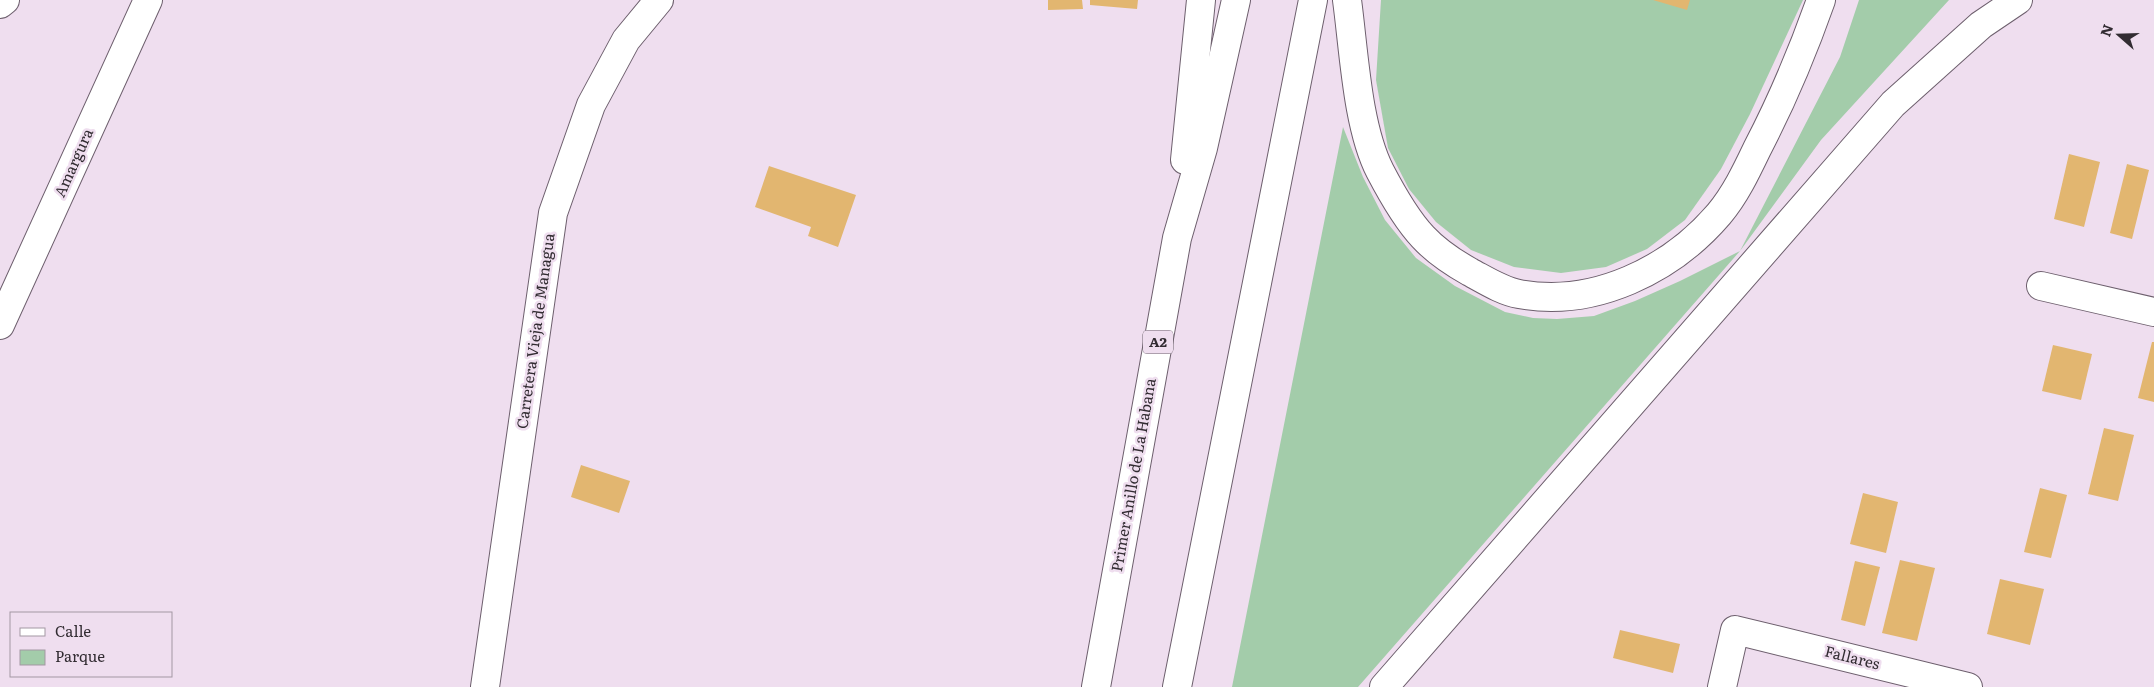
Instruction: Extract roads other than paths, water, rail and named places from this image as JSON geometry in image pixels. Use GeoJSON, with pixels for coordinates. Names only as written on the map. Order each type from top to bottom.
{"type":"FeatureCollection","features":[{"type":"Feature","properties":{"kind":"main road"},"geometry":{"type":"LineString","coordinates":[[0,4],[5,0]]}},
{"type":"Feature","properties":{"kind":"main road","name":"Amargura"},"geometry":{"type":"LineString","coordinates":[[0,325],[148,0]]}},
{"type":"Feature","properties":{"kind":"main road","name":"Carretera Vieja de Managua"},"geometry":{"type":"LineString","coordinates":[[485,687],[553,213],[591,105],[626,40],[659,0]]}},
{"type":"Feature","properties":{"kind":"main road"},"geometry":{"type":"LineString","coordinates":[[1177,238],[1201,0]]}},
{"type":"Feature","properties":{"kind":"main road","name":"Primer Anillo de La Habana"},"geometry":{"type":"LineString","coordinates":[[1096,687],[1177,238],[1203,148],[1236,0]]}},
{"type":"Feature","properties":{"kind":"main road"},"geometry":{"type":"LineString","coordinates":[[1177,687],[1313,0]]}},
{"type":"Feature","properties":{"kind":"main road"},"geometry":{"type":"LineString","coordinates":[[1347,0],[1364,125],[1379,169],[1400,207],[1424,238],[1455,263],[1489,282],[1518,294],[1551,298],[1588,295],[1659,266],[1693,241],[1720,213],[1743,178],[1778,107],[1821,0]]}},
{"type":"Feature","properties":{"kind":"main road"},"geometry":{"type":"LineString","coordinates":[[1384,687],[1893,104],[1981,25],[2018,0]]}},
{"type":"Feature","properties":{"kind":"main road"},"geometry":{"type":"LineString","coordinates":[[2041,286],[2154,312]]}},
{"type":"Feature","properties":{"kind":"main road","name":"Fallares"},"geometry":{"type":"LineString","coordinates":[[1722,687],[1735,630],[1968,687]]}}]}
